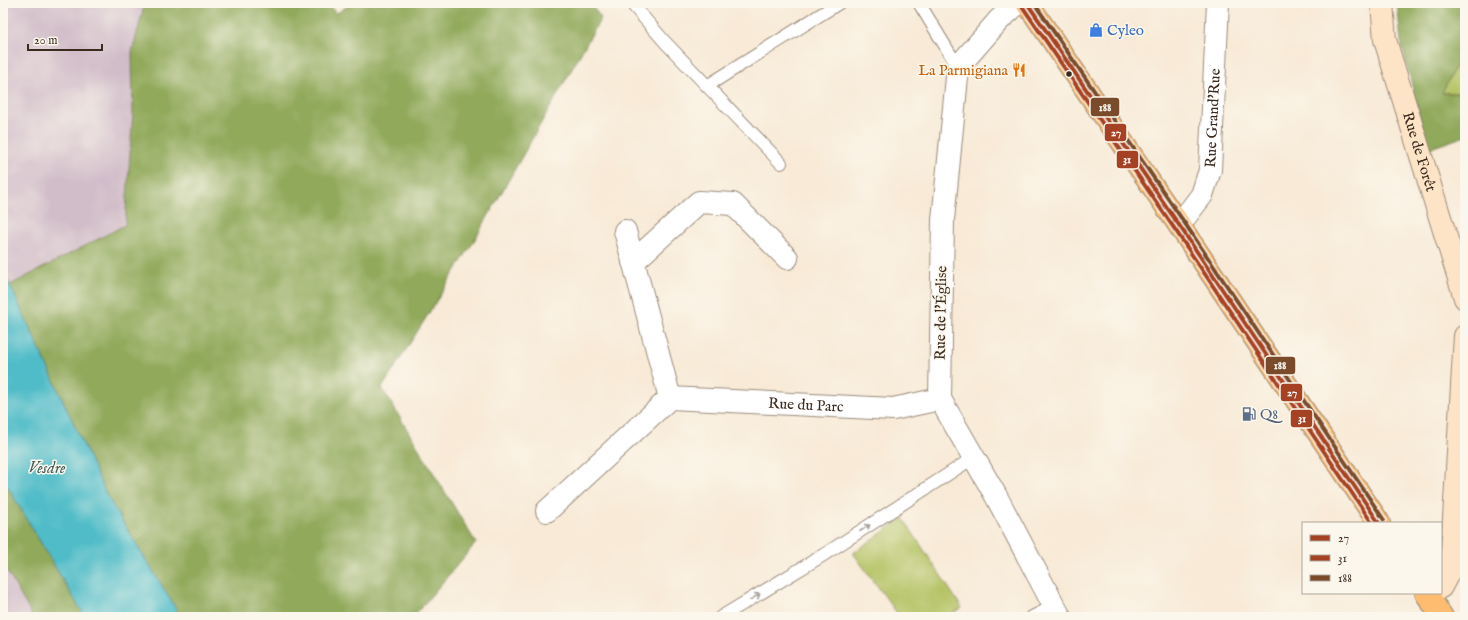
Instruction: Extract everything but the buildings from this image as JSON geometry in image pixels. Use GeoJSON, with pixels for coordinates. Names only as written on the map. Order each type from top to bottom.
{"type":"FeatureCollection","features":[{"type":"Feature","properties":{"kind":"main road"},"geometry":{"type":"LineString","coordinates":[[1027,3],[1179,225],[1378,522]]}},
{"type":"Feature","properties":{"kind":"street"},"geometry":{"type":"LineString","coordinates":[[958,67],[999,20],[1018,3]]}},
{"type":"Feature","properties":{"kind":"street","name":"Rue Grand'Rue"},"geometry":{"type":"LineString","coordinates":[[1179,225],[1202,195],[1210,170],[1218,3]]}},
{"type":"Feature","properties":{"kind":"street","name":"Rue de Forêt"},"geometry":{"type":"LineString","coordinates":[[1382,3],[1385,40],[1465,298]]}},
{"type":"Feature","properties":{"kind":"street","name":"Rue de l'Église"},"geometry":{"type":"LineString","coordinates":[[940,399],[943,220],[958,67]]}},
{"type":"Feature","properties":{"kind":"street"},"geometry":{"type":"LineString","coordinates":[[633,262],[699,202],[733,204],[787,258]]}},
{"type":"Feature","properties":{"kind":"street"},"geometry":{"type":"LineString","coordinates":[[547,511],[670,398],[625,231]]}},
{"type":"Feature","properties":{"kind":"street"},"geometry":{"type":"LineString","coordinates":[[1442,585],[1451,568],[1465,336]]}},
{"type":"Feature","properties":{"kind":"street","name":"Rue du Parc"},"geometry":{"type":"LineString","coordinates":[[670,398],[893,409],[940,399]]}},
{"type":"Feature","properties":{"kind":"street"},"geometry":{"type":"LineString","coordinates":[[940,399],[996,496],[1057,611]]}},
{"type":"Feature","properties":{"kind":"lane"},"geometry":{"type":"LineString","coordinates":[[631,3],[664,42],[781,163]]}},
{"type":"Feature","properties":{"kind":"lane"},"geometry":{"type":"LineString","coordinates":[[707,86],[839,3]]}},
{"type":"Feature","properties":{"kind":"lane"},"geometry":{"type":"LineString","coordinates":[[920,3],[958,67]]}},
{"type":"Feature","properties":{"kind":"lane"},"geometry":{"type":"LineString","coordinates":[[721,617],[825,554],[973,458]]}},
{"type":"Feature","properties":{"kind":"lane"},"geometry":{"type":"LineString","coordinates":[[1032,617],[1057,611]]}},
{"type":"Feature","properties":{"kind":"shaded area"},"geometry":{"type":"Polygon","coordinates":[[[3,3],[145,3],[132,52],[133,112],[125,225],[10,285],[3,270],[3,3]]]}},
{"type":"Feature","properties":{"kind":"shaded area"},"geometry":{"type":"Polygon","coordinates":[[[3,564],[33,617],[3,617],[3,564]]]}},
{"type":"Feature","properties":{"kind":"green space"},"geometry":{"type":"Polygon","coordinates":[[[145,3],[325,3],[337,13],[352,3],[590,3],[601,18],[474,241],[382,388],[476,543],[413,617],[181,617],[107,496],[10,285],[125,225],[133,112],[132,52],[145,3]]]}},
{"type":"Feature","properties":{"kind":"green space"},"geometry":{"type":"Polygon","coordinates":[[[1397,3],[1465,3],[1465,49],[1442,93],[1465,93],[1465,136],[1428,149],[1401,42],[1397,3]]]}},
{"type":"Feature","properties":{"kind":"green space"},"geometry":{"type":"Polygon","coordinates":[[[1465,49],[1465,93],[1441,93],[1463,51],[1465,49]]]}},
{"type":"Feature","properties":{"kind":"green space"},"geometry":{"type":"Polygon","coordinates":[[[3,479],[85,617],[33,617],[3,564],[3,479]]]}},
{"type":"Feature","properties":{"kind":"green space"},"geometry":{"type":"Polygon","coordinates":[[[903,518],[962,608],[946,617],[900,617],[853,553],[903,518]]]}},
{"type":"Feature","properties":{"kind":"water","name":"Vesdre"},"geometry":{"type":"Polygon","coordinates":[[[3,270],[107,496],[181,617],[85,617],[3,479],[3,270]]]}},
{"type":"Feature","properties":{"kind":"transit line","name":"27"},"geometry":{"type":"LineString","coordinates":[[1027,3],[1179,225],[1378,522]]}},
{"type":"Feature","properties":{"kind":"transit line","name":"188"},"geometry":{"type":"LineString","coordinates":[[1034,3],[1184,222],[1384,520]]}},
{"type":"Feature","properties":{"kind":"transit line","name":"31"},"geometry":{"type":"LineString","coordinates":[[1022,6],[1174,228],[1371,522]]}},
{"type":"Feature","properties":{"kind":"place","name":"Cyleo"},"geometry":{"type":"Point","coordinates":[1096,30]}},
{"type":"Feature","properties":{"kind":"place","name":"La Parmigiana"},"geometry":{"type":"Point","coordinates":[1019,70]}},
{"type":"Feature","properties":{"kind":"place","name":"Q8"},"geometry":{"type":"Point","coordinates":[1249,414]}}]}
